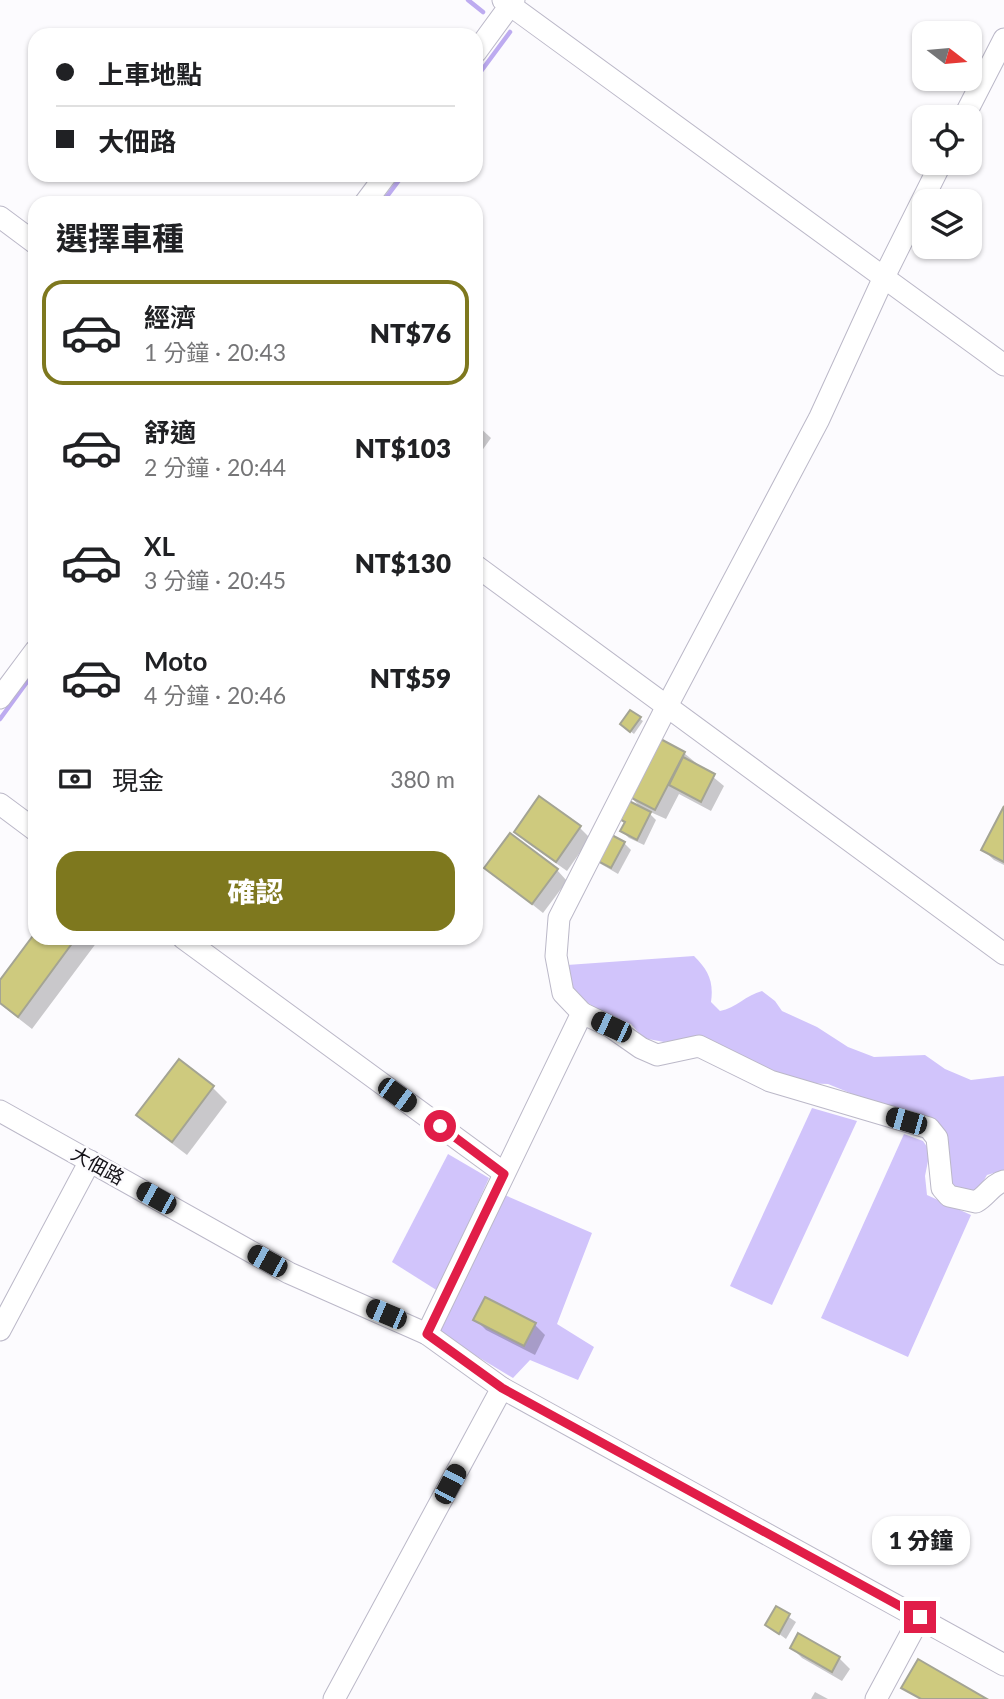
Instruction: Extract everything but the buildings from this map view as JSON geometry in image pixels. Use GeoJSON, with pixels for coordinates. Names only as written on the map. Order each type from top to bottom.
{"type":"FeatureCollection","features":[{"type":"Feature","properties":{"kind":"street"},"geometry":{"type":"LineString","coordinates":[[483,41],[509,2],[1004,365]]}},
{"type":"Feature","properties":{"kind":"street"},"geometry":{"type":"LineString","coordinates":[[970,105],[1004,39]]}},
{"type":"Feature","properties":{"kind":"street"},"geometry":{"type":"LineString","coordinates":[[935,175],[884,277],[819,419],[667,706],[559,918],[556,956],[563,993],[582,1013],[611,1027],[640,1048],[657,1055],[699,1046],[770,1081],[929,1128],[937,1138],[942,1188],[949,1196],[976,1202],[1004,1181]]}},
{"type":"Feature","properties":{"kind":"street"},"geometry":{"type":"LineString","coordinates":[[0,217],[28,238]]}},
{"type":"Feature","properties":{"kind":"street"},"geometry":{"type":"LineString","coordinates":[[483,571],[1004,954]]}},
{"type":"Feature","properties":{"kind":"street"},"geometry":{"type":"LineString","coordinates":[[0,698],[28,660]]}},
{"type":"Feature","properties":{"kind":"street"},"geometry":{"type":"LineString","coordinates":[[0,804],[28,825]]}},
{"type":"Feature","properties":{"kind":"street"},"geometry":{"type":"LineString","coordinates":[[193,945],[504,1174]]}},
{"type":"Feature","properties":{"kind":"street"},"geometry":{"type":"LineString","coordinates":[[427,1334],[582,1013]]}},
{"type":"Feature","properties":{"kind":"street","name":"大佃路"},"geometry":{"type":"LineString","coordinates":[[0,1111],[289,1273],[427,1334],[502,1388],[1004,1665]]}},
{"type":"Feature","properties":{"kind":"street"},"geometry":{"type":"LineString","coordinates":[[0,1330],[90,1161]]}},
{"type":"Feature","properties":{"kind":"street"},"geometry":{"type":"LineString","coordinates":[[334,1699],[502,1388]]}},
{"type":"Feature","properties":{"kind":"street"},"geometry":{"type":"LineString","coordinates":[[876,1699],[920,1617]]}},
{"type":"Feature","properties":{"kind":"shaded area"},"geometry":{"type":"Polygon","coordinates":[[[694,956],[709,976],[711,1002],[720,1011],[762,991],[775,1001],[782,1011],[817,1027],[848,1047],[874,1057],[925,1055],[945,1069],[971,1080],[1004,1076],[1004,1170],[987,1175],[979,1189],[965,1195],[949,1186],[949,1143],[938,1124],[899,1113],[828,1084],[801,1083],[700,1037],[664,1042],[643,1038],[631,1024],[599,1011],[569,984],[567,965],[694,956]]]}},
{"type":"Feature","properties":{"kind":"shaded area"},"geometry":{"type":"Polygon","coordinates":[[[812,1108],[857,1121],[772,1305],[730,1286],[812,1108]]]}},
{"type":"Feature","properties":{"kind":"shaded area"},"geometry":{"type":"Polygon","coordinates":[[[904,1134],[923,1141],[930,1151],[925,1176],[927,1195],[971,1215],[908,1357],[821,1318],[904,1134]]]}},
{"type":"Feature","properties":{"kind":"shaded area"},"geometry":{"type":"Polygon","coordinates":[[[448,1154],[489,1178],[438,1291],[392,1262],[448,1154]]]}},
{"type":"Feature","properties":{"kind":"shaded area"},"geometry":{"type":"Polygon","coordinates":[[[500,1193],[592,1233],[557,1324],[594,1347],[578,1380],[530,1360],[513,1378],[435,1331],[500,1193]],[[485,1297],[474,1320],[524,1346],[536,1323],[485,1297]]]}},
{"type":"Feature","properties":{"kind":"waterway"},"geometry":{"type":"LineString","coordinates":[[468,0],[483,12]]}},
{"type":"Feature","properties":{"kind":"waterway"},"geometry":{"type":"LineString","coordinates":[[483,69],[510,32]]}},
{"type":"Feature","properties":{"kind":"waterway"},"geometry":{"type":"LineString","coordinates":[[387,196],[398,182]]}},
{"type":"Feature","properties":{"kind":"waterway"},"geometry":{"type":"LineString","coordinates":[[0,719],[28,681]]}},
{"type":"Feature","properties":{"kind":"route"},"geometry":{"type":"LineString","coordinates":[[440,1126],[504,1174],[427,1334],[502,1388],[920,1617]]}}]}
